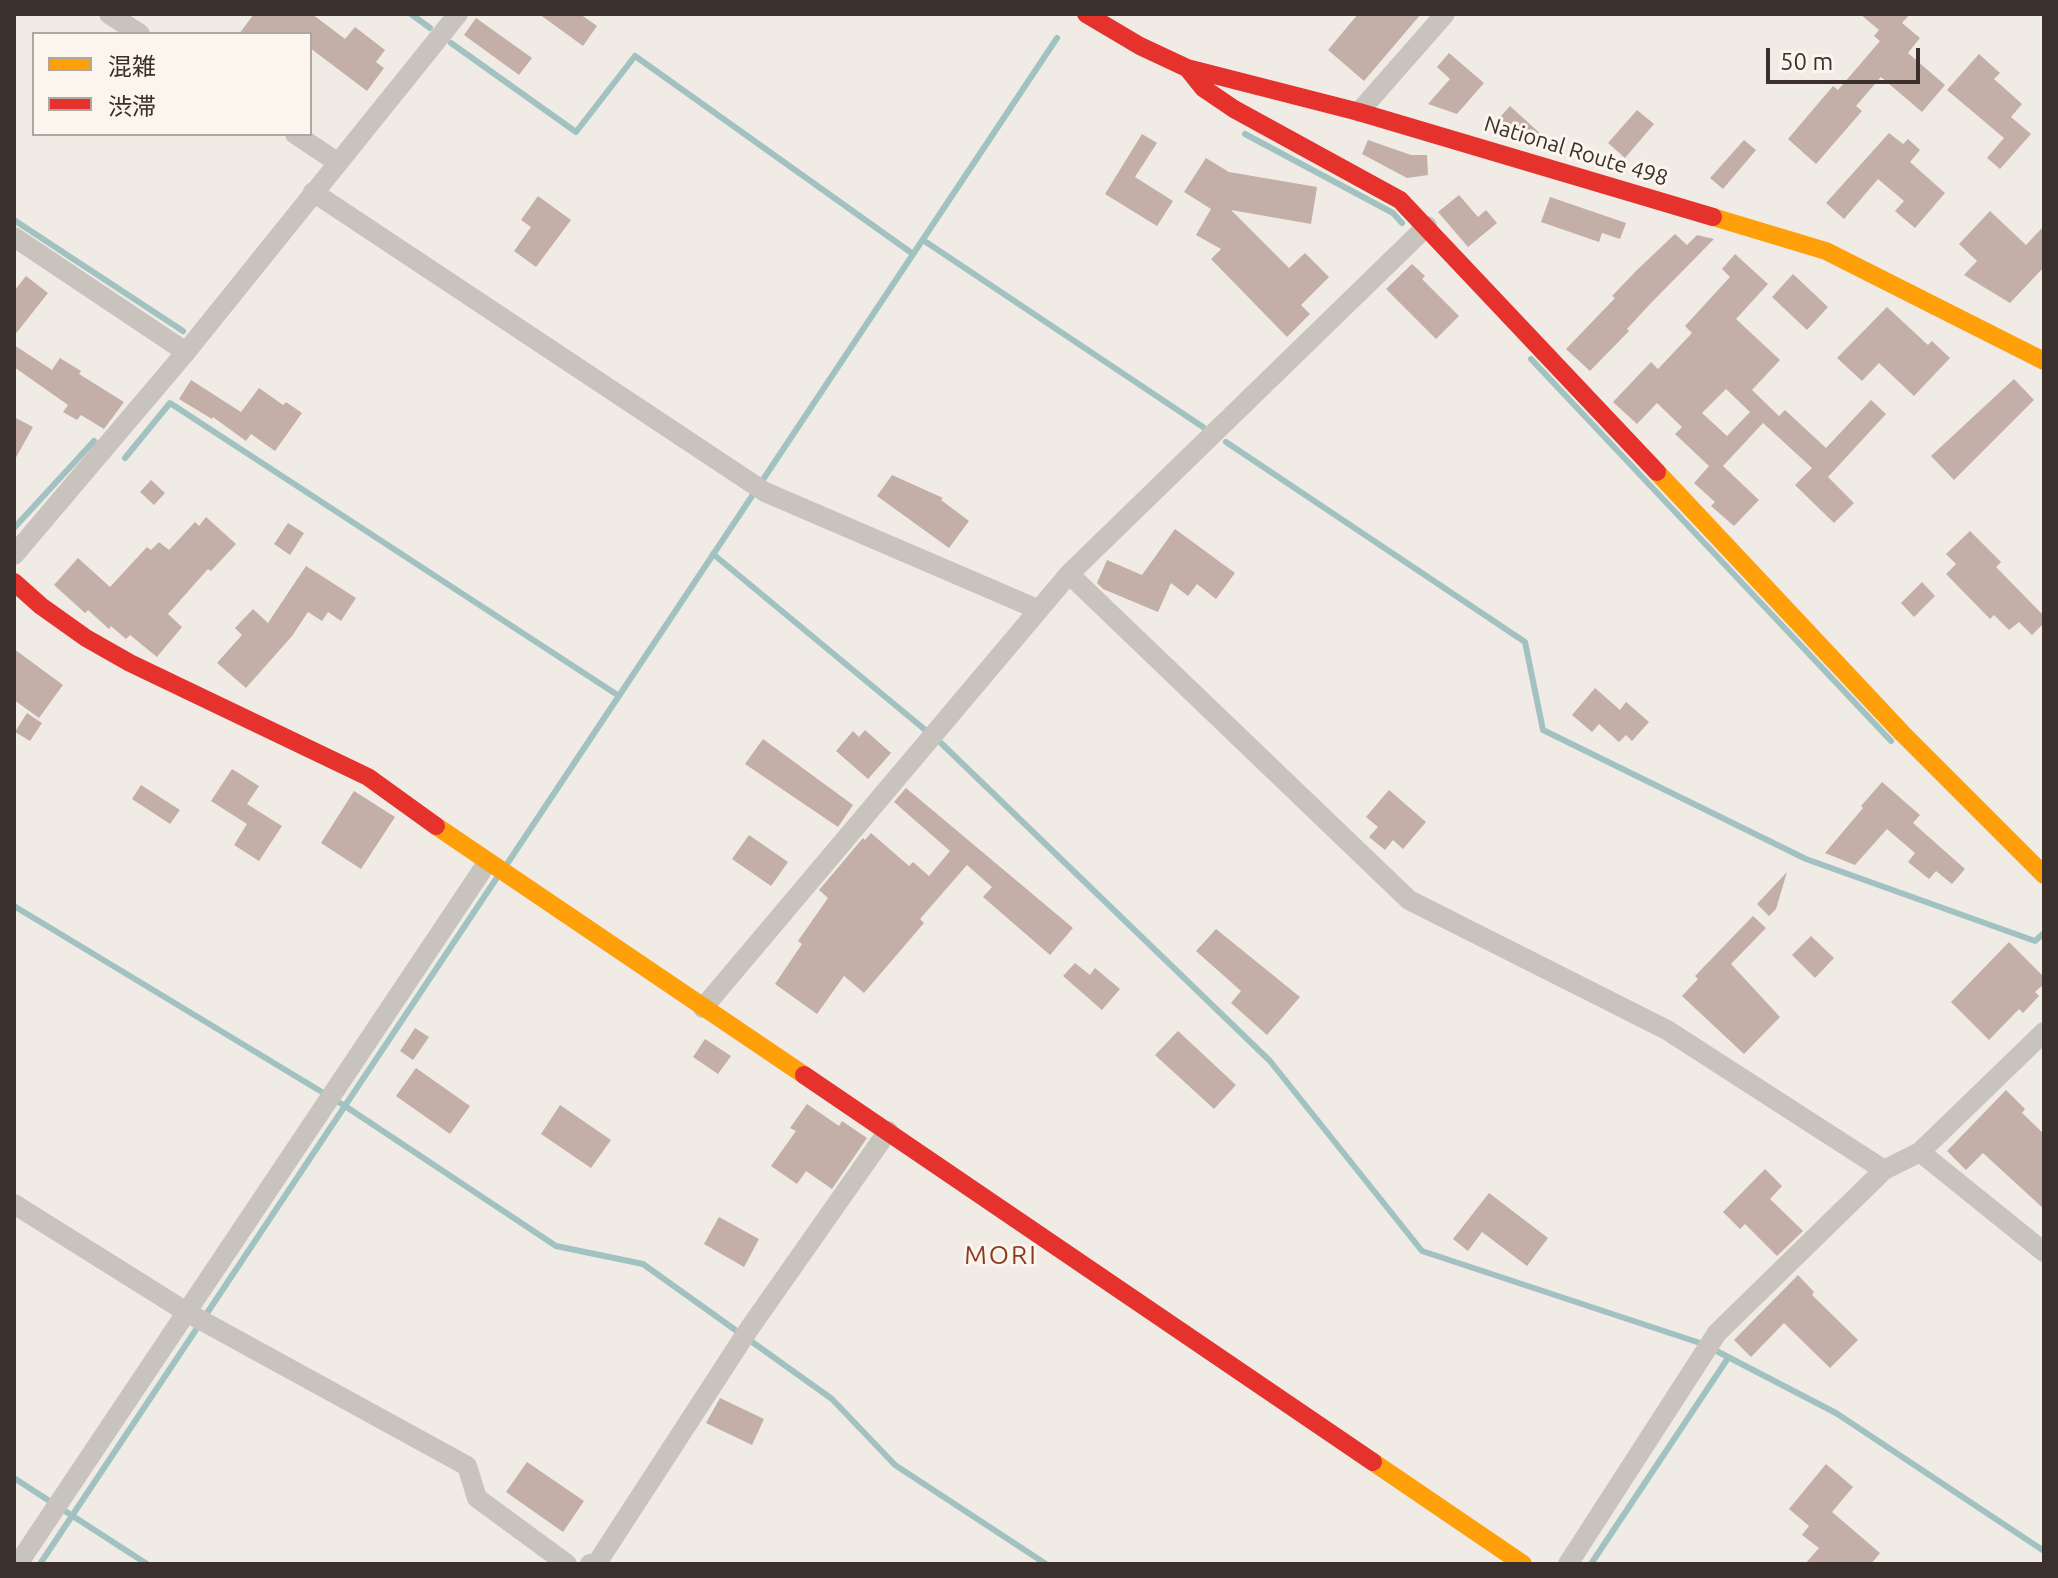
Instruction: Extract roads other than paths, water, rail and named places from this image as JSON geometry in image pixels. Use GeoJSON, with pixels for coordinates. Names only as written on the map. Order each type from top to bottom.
{"type":"FeatureCollection","features":[{"type":"Feature","properties":{"kind":"main road","name":"National Route 498"},"geometry":{"type":"LineString","coordinates":[[1086,14],[1140,46],[1187,68],[1359,112],[1826,251],[2044,361]]}},
{"type":"Feature","properties":{"kind":"main road"},"geometry":{"type":"LineString","coordinates":[[1187,68],[1203,88],[1234,109],[1400,200],[1902,733],[2044,875]]}},
{"type":"Feature","properties":{"kind":"main road"},"geometry":{"type":"LineString","coordinates":[[14,582],[86,638],[130,663],[368,777],[510,879],[888,1131],[1523,1564]]}},
{"type":"Feature","properties":{"kind":"street"},"geometry":{"type":"LineString","coordinates":[[109,14],[137,32]]}},
{"type":"Feature","properties":{"kind":"street"},"geometry":{"type":"LineString","coordinates":[[14,555],[186,352],[458,14]]}},
{"type":"Feature","properties":{"kind":"street"},"geometry":{"type":"LineString","coordinates":[[1359,112],[1445,14]]}},
{"type":"Feature","properties":{"kind":"street"},"geometry":{"type":"LineString","coordinates":[[298,136],[337,162]]}},
{"type":"Feature","properties":{"kind":"street"},"geometry":{"type":"LineString","coordinates":[[313,192],[758,488],[1037,609]]}},
{"type":"Feature","properties":{"kind":"street"},"geometry":{"type":"LineString","coordinates":[[703,1008],[1069,574],[1427,226]]}},
{"type":"Feature","properties":{"kind":"street"},"geometry":{"type":"LineString","coordinates":[[14,237],[186,352]]}},
{"type":"Feature","properties":{"kind":"street"},"geometry":{"type":"LineString","coordinates":[[1069,574],[1409,900],[1667,1030],[1884,1170]]}},
{"type":"Feature","properties":{"kind":"street"},"geometry":{"type":"LineString","coordinates":[[18,1564],[487,863]]}},
{"type":"Feature","properties":{"kind":"street"},"geometry":{"type":"LineString","coordinates":[[1568,1564],[1717,1333],[1884,1170],[1920,1152],[2044,1032]]}},
{"type":"Feature","properties":{"kind":"street"},"geometry":{"type":"LineString","coordinates":[[595,1564],[743,1337],[888,1131]]}},
{"type":"Feature","properties":{"kind":"street"},"geometry":{"type":"LineString","coordinates":[[1920,1152],[2044,1252]]}},
{"type":"Feature","properties":{"kind":"street"},"geometry":{"type":"LineString","coordinates":[[14,1204],[188,1313],[467,1466],[477,1498],[567,1564]]}},
{"type":"Feature","properties":{"kind":"waterway"},"geometry":{"type":"LineString","coordinates":[[411,14],[430,28]]}},
{"type":"Feature","properties":{"kind":"waterway"},"geometry":{"type":"LineString","coordinates":[[505,867],[1057,38]]}},
{"type":"Feature","properties":{"kind":"waterway"},"geometry":{"type":"LineString","coordinates":[[451,43],[576,132],[635,56],[913,254]]}},
{"type":"Feature","properties":{"kind":"waterway"},"geometry":{"type":"LineString","coordinates":[[1245,134],[1393,213],[1402,223]]}},
{"type":"Feature","properties":{"kind":"waterway"},"geometry":{"type":"LineString","coordinates":[[14,220],[183,331]]}},
{"type":"Feature","properties":{"kind":"waterway"},"geometry":{"type":"LineString","coordinates":[[923,240],[1203,427]]}},
{"type":"Feature","properties":{"kind":"waterway"},"geometry":{"type":"LineString","coordinates":[[1531,359],[1891,741]]}},
{"type":"Feature","properties":{"kind":"waterway"},"geometry":{"type":"LineString","coordinates":[[125,458],[170,403],[619,696]]}},
{"type":"Feature","properties":{"kind":"waterway"},"geometry":{"type":"LineString","coordinates":[[14,528],[94,441]]}},
{"type":"Feature","properties":{"kind":"waterway"},"geometry":{"type":"LineString","coordinates":[[1226,442],[1525,642],[1543,730],[1806,859],[2035,941],[2044,933]]}},
{"type":"Feature","properties":{"kind":"waterway"},"geometry":{"type":"LineString","coordinates":[[713,554],[941,743],[1270,1061],[1422,1251],[1703,1344],[1836,1413],[2044,1551]]}},
{"type":"Feature","properties":{"kind":"waterway"},"geometry":{"type":"LineString","coordinates":[[40,1564],[496,879]]}},
{"type":"Feature","properties":{"kind":"waterway"},"geometry":{"type":"LineString","coordinates":[[14,906],[345,1106],[556,1246],[643,1264],[832,1399],[895,1465],[1046,1564]]}},
{"type":"Feature","properties":{"kind":"waterway"},"geometry":{"type":"LineString","coordinates":[[1591,1564],[1728,1358]]}},
{"type":"Feature","properties":{"kind":"waterway"},"geometry":{"type":"LineString","coordinates":[[14,1478],[147,1564]]}},
{"type":"Feature","properties":{"kind":"district","name":"MORI"},"geometry":{"type":"Point","coordinates":[1001,1255]}}]}
